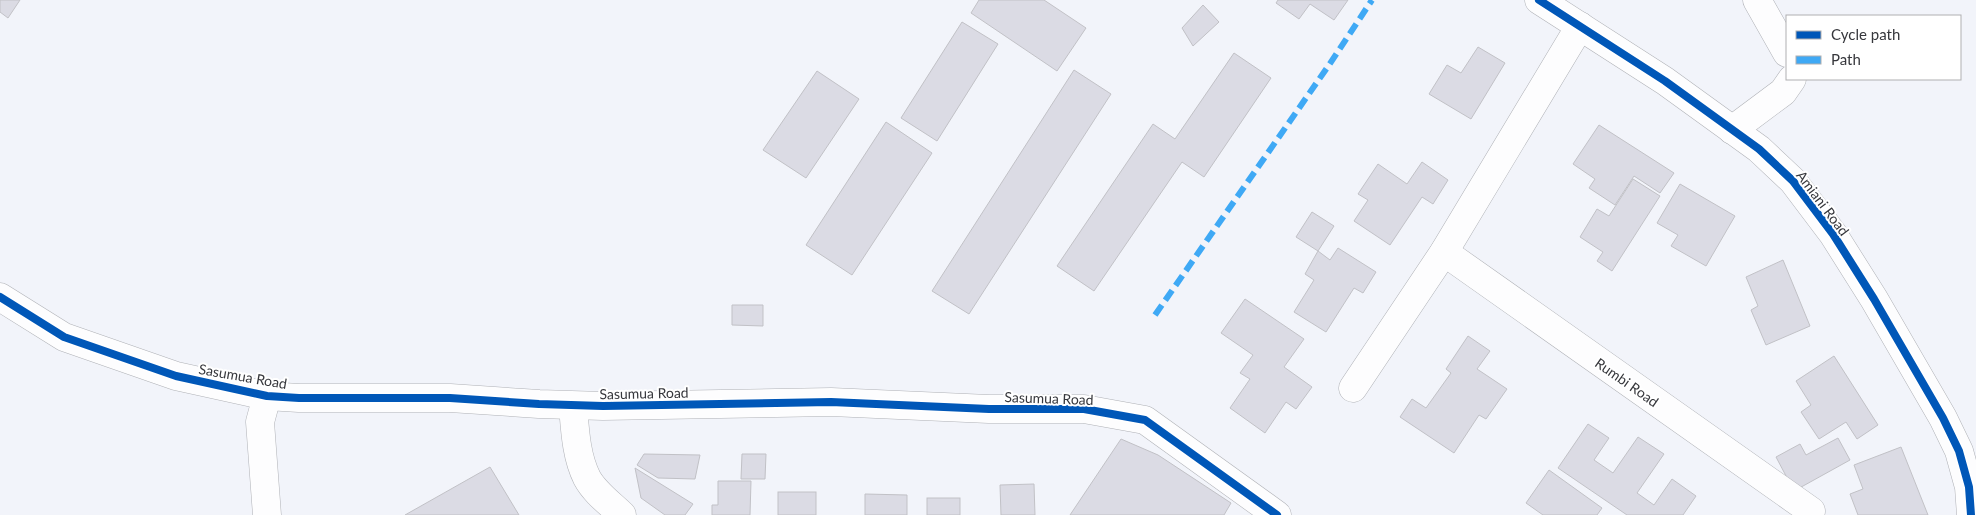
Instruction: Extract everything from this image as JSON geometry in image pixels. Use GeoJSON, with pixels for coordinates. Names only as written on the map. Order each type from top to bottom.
{"type":"FeatureCollection","features":[{"type":"Feature","properties":{"kind":"street","name":"Amiani Road"},"geometry":{"type":"LineString","coordinates":[[1540,0],[1665,81],[1759,149],[1793,180],[1833,234],[1874,299],[1922,380],[1960,450],[1969,487],[1971,515]]}},
{"type":"Feature","properties":{"kind":"street"},"geometry":{"type":"LineString","coordinates":[[1757,0],[1786,50]]}},
{"type":"Feature","properties":{"kind":"street"},"geometry":{"type":"LineString","coordinates":[[1353,388],[1444,252],[1580,26]]}},
{"type":"Feature","properties":{"kind":"street"},"geometry":{"type":"LineString","coordinates":[[1732,130],[1783,92],[1791,80]]}},
{"type":"Feature","properties":{"kind":"street","name":"Rumbi Road"},"geometry":{"type":"LineString","coordinates":[[1444,252],[1811,512]]}},
{"type":"Feature","properties":{"kind":"street","name":"Sasumua Road"},"geometry":{"type":"LineString","coordinates":[[0,297],[64,337],[176,376],[267,396],[308,398],[450,398],[573,406],[831,402],[990,409],[1084,409],[1145,420],[1277,515]]}},
{"type":"Feature","properties":{"kind":"street"},"geometry":{"type":"LineString","coordinates":[[267,396],[260,422],[267,515]]}},
{"type":"Feature","properties":{"kind":"street"},"geometry":{"type":"LineString","coordinates":[[573,406],[577,452],[588,479],[598,493],[622,515]]}},
{"type":"Feature","properties":{"kind":"building"},"geometry":{"type":"Polygon","coordinates":[[[0,0],[20,0],[8,18],[0,12],[0,0]]]}},
{"type":"Feature","properties":{"kind":"building"},"geometry":{"type":"Polygon","coordinates":[[[979,0],[1044,0],[1086,28],[1057,71],[971,13],[979,0]]]}},
{"type":"Feature","properties":{"kind":"building"},"geometry":{"type":"Polygon","coordinates":[[[1278,0],[1348,0],[1334,20],[1310,4],[1299,19],[1276,3],[1278,0]]]}},
{"type":"Feature","properties":{"kind":"building"},"geometry":{"type":"Polygon","coordinates":[[[1203,5],[1219,22],[1193,46],[1182,28],[1203,5]]]}},
{"type":"Feature","properties":{"kind":"building"},"geometry":{"type":"Polygon","coordinates":[[[962,22],[998,44],[937,141],[901,118],[962,22]]]}},
{"type":"Feature","properties":{"kind":"building"},"geometry":{"type":"Polygon","coordinates":[[[1478,47],[1505,63],[1471,119],[1429,94],[1447,65],[1461,73],[1478,47]]]}},
{"type":"Feature","properties":{"kind":"building"},"geometry":{"type":"Polygon","coordinates":[[[1234,53],[1271,78],[1204,177],[1182,162],[1094,291],[1057,266],[1153,124],[1175,139],[1234,53]]]}},
{"type":"Feature","properties":{"kind":"building"},"geometry":{"type":"Polygon","coordinates":[[[1074,70],[1111,94],[969,314],[932,291],[1074,70]]]}},
{"type":"Feature","properties":{"kind":"building"},"geometry":{"type":"Polygon","coordinates":[[[817,71],[859,99],[806,178],[763,150],[817,71]]]}},
{"type":"Feature","properties":{"kind":"building"},"geometry":{"type":"Polygon","coordinates":[[[886,122],[932,153],[852,275],[806,245],[886,122]]]}},
{"type":"Feature","properties":{"kind":"building"},"geometry":{"type":"Polygon","coordinates":[[[1599,125],[1674,173],[1660,193],[1634,176],[1615,205],[1589,188],[1595,179],[1573,164],[1599,125]]]}},
{"type":"Feature","properties":{"kind":"building"},"geometry":{"type":"Polygon","coordinates":[[[1422,162],[1448,180],[1433,204],[1422,197],[1390,245],[1354,221],[1368,200],[1358,194],[1378,164],[1407,184],[1422,162]]]}},
{"type":"Feature","properties":{"kind":"building"},"geometry":{"type":"Polygon","coordinates":[[[1633,179],[1660,196],[1612,271],[1597,261],[1603,252],[1580,237],[1597,209],[1609,216],[1633,179]]]}},
{"type":"Feature","properties":{"kind":"building"},"geometry":{"type":"Polygon","coordinates":[[[1680,184],[1735,216],[1706,266],[1671,246],[1678,235],[1657,223],[1680,184]]]}},
{"type":"Feature","properties":{"kind":"building"},"geometry":{"type":"Polygon","coordinates":[[[1312,212],[1334,226],[1318,251],[1296,237],[1312,212]]]}},
{"type":"Feature","properties":{"kind":"building"},"geometry":{"type":"Polygon","coordinates":[[[1338,248],[1376,272],[1363,293],[1354,288],[1326,332],[1294,312],[1314,280],[1305,274],[1318,251],[1330,260],[1338,248]]]}},
{"type":"Feature","properties":{"kind":"building"},"geometry":{"type":"Polygon","coordinates":[[[1783,260],[1810,326],[1766,345],[1751,310],[1758,306],[1746,277],[1783,260]]]}},
{"type":"Feature","properties":{"kind":"building"},"geometry":{"type":"Polygon","coordinates":[[[1245,299],[1304,339],[1284,367],[1312,387],[1296,409],[1286,402],[1265,433],[1230,408],[1250,379],[1240,373],[1253,355],[1221,333],[1245,299]]]}},
{"type":"Feature","properties":{"kind":"building"},"geometry":{"type":"Polygon","coordinates":[[[732,305],[763,305],[763,326],[732,325],[732,305]]]}},
{"type":"Feature","properties":{"kind":"building"},"geometry":{"type":"Polygon","coordinates":[[[1468,336],[1490,351],[1477,369],[1507,389],[1486,419],[1479,415],[1454,453],[1400,417],[1412,399],[1426,408],[1451,373],[1446,369],[1468,336]]]}},
{"type":"Feature","properties":{"kind":"building"},"geometry":{"type":"Polygon","coordinates":[[[1834,356],[1878,425],[1857,439],[1846,422],[1819,439],[1801,412],[1811,405],[1796,381],[1834,356]]]}},
{"type":"Feature","properties":{"kind":"building"},"geometry":{"type":"Polygon","coordinates":[[[1588,424],[1609,438],[1594,460],[1613,473],[1638,437],[1664,454],[1637,493],[1654,505],[1672,479],[1696,496],[1683,515],[1627,515],[1558,468],[1588,424]]]}},
{"type":"Feature","properties":{"kind":"building"},"geometry":{"type":"Polygon","coordinates":[[[1838,438],[1850,460],[1794,491],[1776,457],[1800,444],[1806,455],[1838,438]]]}},
{"type":"Feature","properties":{"kind":"building"},"geometry":{"type":"Polygon","coordinates":[[[1121,439],[1158,455],[1231,503],[1224,515],[1070,515],[1121,439]]]}},
{"type":"Feature","properties":{"kind":"building"},"geometry":{"type":"Polygon","coordinates":[[[1901,447],[1928,515],[1858,515],[1850,494],[1863,489],[1854,465],[1901,447]]]}},
{"type":"Feature","properties":{"kind":"building"},"geometry":{"type":"Polygon","coordinates":[[[644,454],[700,455],[695,479],[658,478],[637,465],[644,454]]]}},
{"type":"Feature","properties":{"kind":"building"},"geometry":{"type":"Polygon","coordinates":[[[742,454],[766,454],[765,479],[741,479],[742,454]]]}},
{"type":"Feature","properties":{"kind":"building"},"geometry":{"type":"Polygon","coordinates":[[[490,467],[519,515],[405,515],[490,467]]]}},
{"type":"Feature","properties":{"kind":"building"},"geometry":{"type":"Polygon","coordinates":[[[635,468],[693,504],[685,515],[665,515],[641,498],[635,468]]]}},
{"type":"Feature","properties":{"kind":"building"},"geometry":{"type":"Polygon","coordinates":[[[1549,470],[1602,508],[1597,515],[1543,515],[1526,503],[1549,470]]]}},
{"type":"Feature","properties":{"kind":"building"},"geometry":{"type":"Polygon","coordinates":[[[718,481],[751,481],[750,515],[712,515],[712,505],[718,505],[718,481]]]}},
{"type":"Feature","properties":{"kind":"building"},"geometry":{"type":"Polygon","coordinates":[[[1034,484],[1035,515],[1001,515],[1000,485],[1034,484]]]}},
{"type":"Feature","properties":{"kind":"building"},"geometry":{"type":"Polygon","coordinates":[[[778,492],[816,492],[816,515],[778,515],[778,492]]]}},
{"type":"Feature","properties":{"kind":"building"},"geometry":{"type":"Polygon","coordinates":[[[865,494],[907,495],[907,515],[865,515],[865,494]]]}},
{"type":"Feature","properties":{"kind":"building"},"geometry":{"type":"Polygon","coordinates":[[[927,498],[960,498],[960,515],[927,515],[927,498]]]}},
{"type":"Feature","properties":{"kind":"marked path"},"geometry":{"type":"LineString","coordinates":[[1155,315],[1372,0]]}},
{"type":"Feature","properties":{"kind":"cycle path"},"geometry":{"type":"LineString","coordinates":[[1539,0],[1665,81],[1759,149],[1793,181],[1833,234],[1874,299],[1943,418],[1959,451],[1969,487],[1971,515]]}},
{"type":"Feature","properties":{"kind":"cycle path"},"geometry":{"type":"LineString","coordinates":[[0,297],[64,337],[176,376],[267,396],[299,398],[450,398],[603,406],[831,402],[989,409],[1084,409],[1145,420],[1277,515]]}}]}
